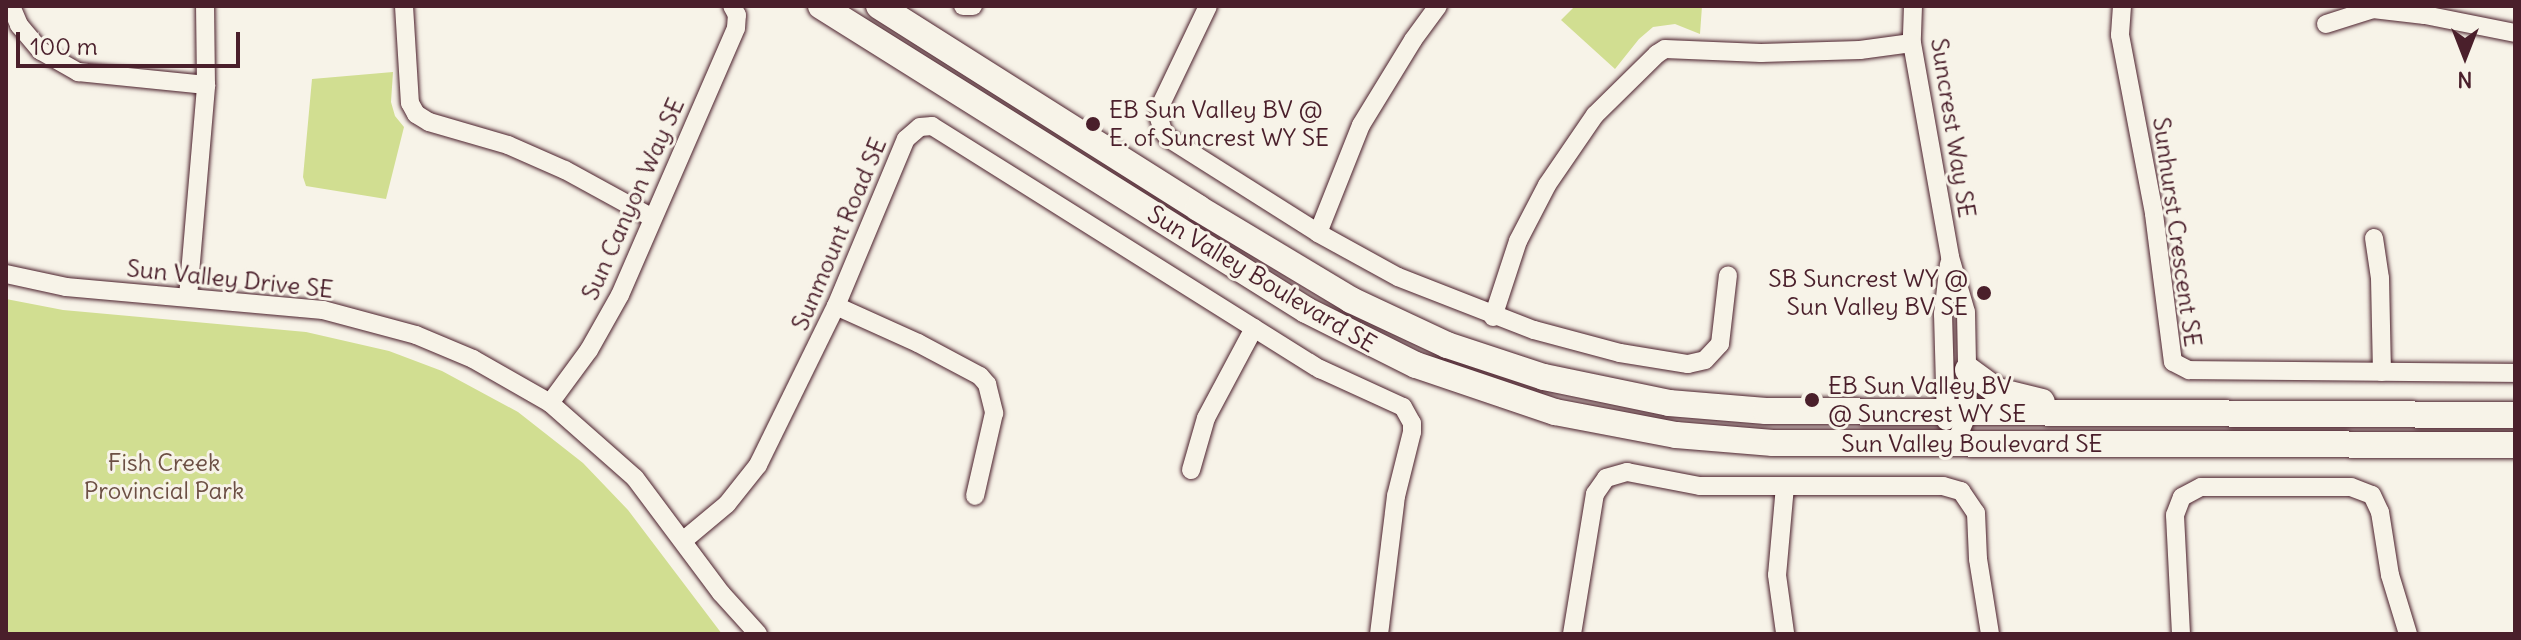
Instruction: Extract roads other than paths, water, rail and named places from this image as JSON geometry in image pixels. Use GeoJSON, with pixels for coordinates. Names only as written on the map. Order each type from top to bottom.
{"type":"FeatureCollection","features":[{"type":"Feature","properties":{"kind":"main road","name":"Sun Valley Boulevard SE"},"geometry":{"type":"LineString","coordinates":[[821,6],[1306,310],[1376,347],[1450,379],[1555,412],[1676,435],[1773,443],[2515,445]]}},
{"type":"Feature","properties":{"kind":"main road","name":"Sun Valley Boulevard SE"},"geometry":{"type":"LineString","coordinates":[[879,6],[1287,264],[1351,300],[1447,345],[1544,377],[1669,403],[1766,411],[2515,415]]}},
{"type":"Feature","properties":{"kind":"main road"},"geometry":{"type":"LineString","coordinates":[[1968,370],[1986,385],[2011,396],[2104,414]]}},
{"type":"Feature","properties":{"kind":"main road"},"geometry":{"type":"LineString","coordinates":[[2439,445],[2515,458]]}},
{"type":"Feature","properties":{"kind":"street"},"geometry":{"type":"LineString","coordinates":[[11,6],[19,25],[41,51],[78,72],[206,85]]}},
{"type":"Feature","properties":{"kind":"street"},"geometry":{"type":"LineString","coordinates":[[188,297],[206,85],[205,6]]}},
{"type":"Feature","properties":{"kind":"street"},"geometry":{"type":"LineString","coordinates":[[404,6],[410,103],[416,114],[429,122],[508,145],[565,170],[651,217]]}},
{"type":"Feature","properties":{"kind":"street","name":"Sun Canyon Way SE"},"geometry":{"type":"LineString","coordinates":[[550,403],[589,350],[620,295],[651,217],[736,28],[737,15],[732,6]]}},
{"type":"Feature","properties":{"kind":"street"},"geometry":{"type":"LineString","coordinates":[[963,6],[973,6]]}},
{"type":"Feature","properties":{"kind":"street"},"geometry":{"type":"LineString","coordinates":[[1208,6],[1161,104],[1159,118],[1163,131],[1168,138],[1318,233],[1398,277],[1493,317],[1632,355],[1688,364],[1711,357],[1720,344],[1728,275]]}},
{"type":"Feature","properties":{"kind":"street"},"geometry":{"type":"LineString","coordinates":[[1318,233],[1361,125],[1413,40],[1438,6]]}},
{"type":"Feature","properties":{"kind":"street","name":"Suncrest Way SE"},"geometry":{"type":"LineString","coordinates":[[1913,6],[1912,43],[1950,257],[1966,312],[1968,370],[1956,414]]}},
{"type":"Feature","properties":{"kind":"street","name":"Sunhurst Crescent SE"},"geometry":{"type":"LineString","coordinates":[[2122,6],[2120,35],[2154,214],[2173,362],[2189,370],[2515,373]]}},
{"type":"Feature","properties":{"kind":"street"},"geometry":{"type":"LineString","coordinates":[[2326,24],[2373,9],[2425,15],[2515,33]]}},
{"type":"Feature","properties":{"kind":"street"},"geometry":{"type":"LineString","coordinates":[[1493,317],[1518,241],[1547,185],[1595,115],[1657,54],[1665,49],[1761,53],[1860,50],[1912,43]]}},
{"type":"Feature","properties":{"kind":"street","name":"Sunmount Road SE"},"geometry":{"type":"LineString","coordinates":[[684,540],[727,504],[758,465],[836,306],[906,139],[914,129],[926,125],[1320,369],[1397,403],[1412,423],[1396,496],[1379,634]]}},
{"type":"Feature","properties":{"kind":"street"},"geometry":{"type":"LineString","coordinates":[[2374,238],[2380,278],[2382,372]]}},
{"type":"Feature","properties":{"kind":"street","name":"Suncrest Way SE"},"geometry":{"type":"LineString","coordinates":[[1950,257],[1943,314],[1956,414]]}},
{"type":"Feature","properties":{"kind":"street","name":"Sun Valley Drive SE"},"geometry":{"type":"LineString","coordinates":[[6,274],[66,287],[291,306],[385,325],[473,359],[550,403],[635,478],[721,593],[758,634]]}},
{"type":"Feature","properties":{"kind":"street"},"geometry":{"type":"LineString","coordinates":[[836,306],[918,343],[980,376],[987,384],[994,413],[975,496]]}},
{"type":"Feature","properties":{"kind":"street"},"geometry":{"type":"LineString","coordinates":[[1191,470],[1206,418],[1254,328]]}},
{"type":"Feature","properties":{"kind":"street"},"geometry":{"type":"LineString","coordinates":[[1955,444],[1956,414]]}},
{"type":"Feature","properties":{"kind":"street"},"geometry":{"type":"LineString","coordinates":[[1572,634],[1595,494],[1606,478],[1627,472],[1700,486],[1943,486],[1966,495],[1976,513],[1990,634]]}},
{"type":"Feature","properties":{"kind":"street"},"geometry":{"type":"LineString","coordinates":[[1785,486],[1777,575],[1785,633]]}},
{"type":"Feature","properties":{"kind":"street"},"geometry":{"type":"LineString","coordinates":[[2181,634],[2175,515],[2182,497],[2201,487],[2320,487],[2362,489],[2377,503],[2390,575],[2408,634]]}},
{"type":"Feature","properties":{"kind":"place","name":"EB Sun Valley BV @ E. of Suncrest WY SE"},"geometry":{"type":"Point","coordinates":[1093,124]}},
{"type":"Feature","properties":{"kind":"place","name":"SB Suncrest WY @ Sun Valley BV SE"},"geometry":{"type":"Point","coordinates":[1984,293]}},
{"type":"Feature","properties":{"kind":"place","name":"EB Sun Valley BV @ Suncrest WY SE"},"geometry":{"type":"Point","coordinates":[1812,400]}},
{"type":"Feature","properties":{"kind":"park label","name":"Fish Creek Provincial Park"},"geometry":{"type":"Point","coordinates":[164,477]}}]}
